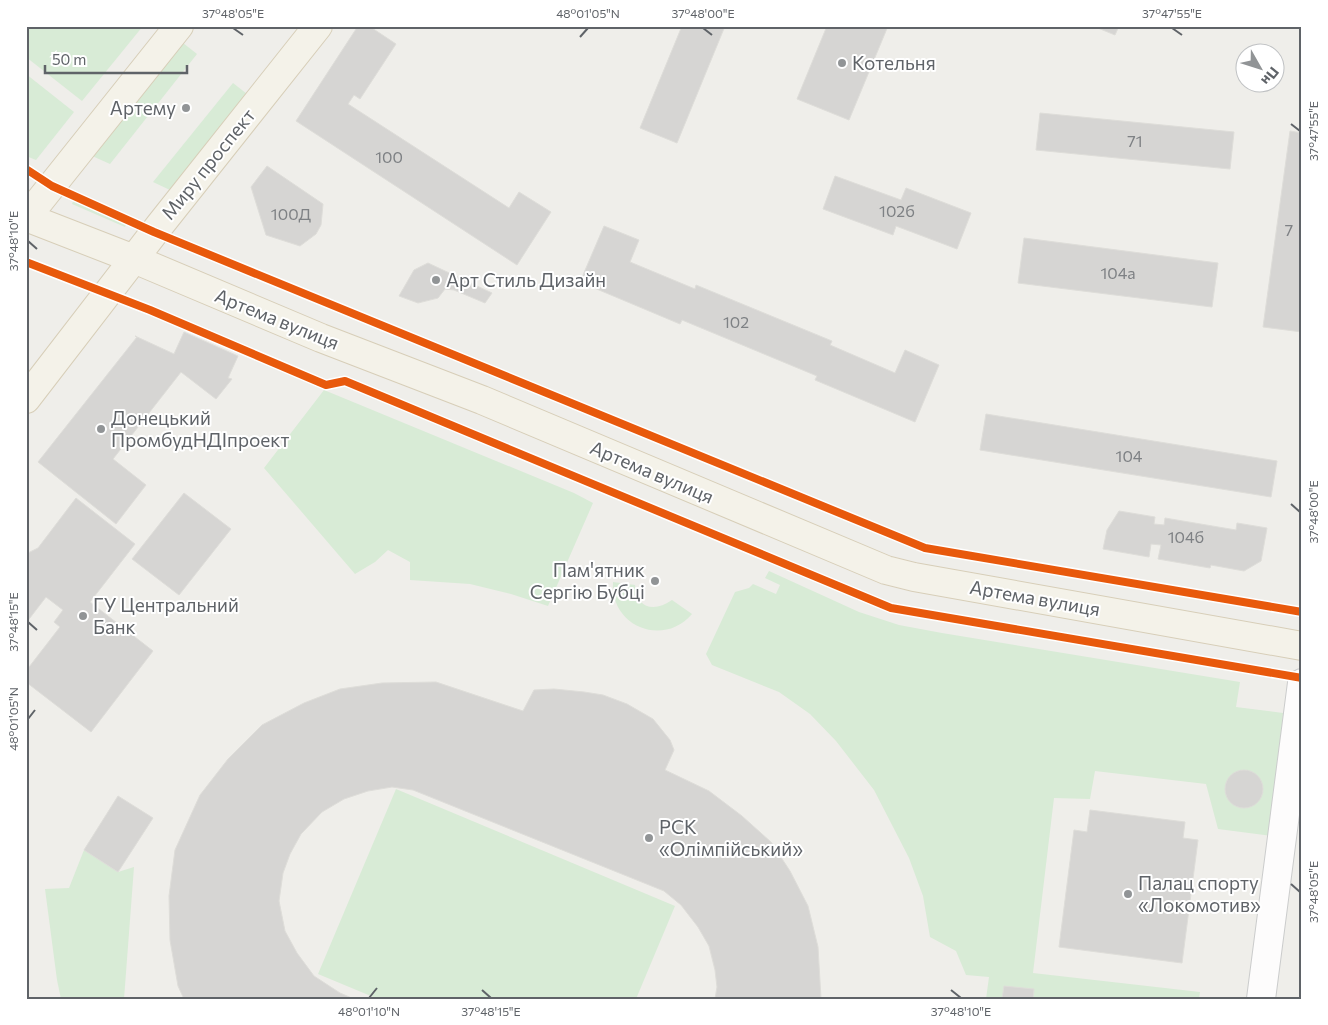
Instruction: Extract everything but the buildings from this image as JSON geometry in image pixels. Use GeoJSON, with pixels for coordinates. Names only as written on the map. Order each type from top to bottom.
{"type":"FeatureCollection","features":[{"type":"Feature","properties":{"kind":"main road"},"geometry":{"type":"LineString","coordinates":[[26,218],[179,26]]}},
{"type":"Feature","properties":{"kind":"main road","name":"Миру проспект"},"geometry":{"type":"LineString","coordinates":[[26,399],[318,26]]}},
{"type":"Feature","properties":{"kind":"main road","name":"Артема вулиця"},"geometry":{"type":"LineString","coordinates":[[26,218],[134,259],[321,338],[482,400],[886,570],[914,577],[1302,646]]}},
{"type":"Feature","properties":{"kind":"street"},"geometry":{"type":"LineString","coordinates":[[1261,999],[1302,683]]}},
{"type":"Feature","properties":{"kind":"green space"},"geometry":{"type":"Polygon","coordinates":[[[26,26],[143,26],[82,101],[26,57],[26,26]]]}},
{"type":"Feature","properties":{"kind":"green space"},"geometry":{"type":"Polygon","coordinates":[[[183,43],[197,54],[110,164],[90,155],[183,43]]]}},
{"type":"Feature","properties":{"kind":"green space"},"geometry":{"type":"Polygon","coordinates":[[[26,74],[74,112],[36,160],[26,156],[26,74]]]}},
{"type":"Feature","properties":{"kind":"green space"},"geometry":{"type":"Polygon","coordinates":[[[233,83],[247,94],[170,190],[153,182],[233,83]]]}},
{"type":"Feature","properties":{"kind":"green space"},"geometry":{"type":"Polygon","coordinates":[[[76,194],[129,217],[125,227],[72,204],[76,194]]]}},
{"type":"Feature","properties":{"kind":"green space"},"geometry":{"type":"Polygon","coordinates":[[[324,390],[574,493],[593,503],[548,606],[511,594],[470,584],[410,580],[410,562],[388,550],[375,562],[355,574],[264,468],[324,390]]]}},
{"type":"Feature","properties":{"kind":"green space"},"geometry":{"type":"Polygon","coordinates":[[[769,571],[859,612],[899,625],[1240,682],[1236,707],[1283,713],[1272,836],[1218,829],[1206,784],[1095,771],[1090,799],[1054,798],[1033,973],[1200,992],[1199,999],[986,999],[989,977],[966,975],[956,951],[930,937],[923,896],[909,858],[874,790],[836,741],[810,714],[779,692],[712,665],[706,654],[735,592],[749,588],[753,584],[776,594],[780,585],[765,578],[769,571]]]}},
{"type":"Feature","properties":{"kind":"green space"},"geometry":{"type":"Polygon","coordinates":[[[613,582],[635,585],[639,599],[647,606],[659,606],[672,600],[692,614],[680,624],[667,630],[653,630],[640,627],[629,620],[620,610],[614,597],[613,582]]]}},
{"type":"Feature","properties":{"kind":"green space"},"geometry":{"type":"Polygon","coordinates":[[[396,789],[675,906],[636,999],[378,999],[318,974],[396,789]]]}},
{"type":"Feature","properties":{"kind":"green space"},"geometry":{"type":"Polygon","coordinates":[[[84,850],[118,872],[134,867],[124,999],[61,999],[45,889],[69,888],[84,850]]]}},
{"type":"Feature","properties":{"kind":"cycle path"},"geometry":{"type":"LineString","coordinates":[[26,169],[52,186],[154,232],[925,548],[1302,612]]}},
{"type":"Feature","properties":{"kind":"cycle path"},"geometry":{"type":"LineString","coordinates":[[26,262],[150,310],[326,385],[345,381],[891,608],[1302,678]]}},
{"type":"Feature","properties":{"kind":"place","name":"Котельня"},"geometry":{"type":"Point","coordinates":[842,63]}},
{"type":"Feature","properties":{"kind":"place","name":"Артему"},"geometry":{"type":"Point","coordinates":[186,108]}},
{"type":"Feature","properties":{"kind":"place","name":"Арт Стиль Дизайн"},"geometry":{"type":"Point","coordinates":[436,280]}},
{"type":"Feature","properties":{"kind":"place","name":"Донецький ПромбудНДІпроект"},"geometry":{"type":"Point","coordinates":[101,429]}},
{"type":"Feature","properties":{"kind":"place","name":"Пам'ятник Сергію Бубці"},"geometry":{"type":"Point","coordinates":[655,581]}},
{"type":"Feature","properties":{"kind":"place","name":"ГУ Центральний Банк"},"geometry":{"type":"Point","coordinates":[83,616]}},
{"type":"Feature","properties":{"kind":"place","name":"РСК «Олімпійський»"},"geometry":{"type":"Point","coordinates":[649,838]}},
{"type":"Feature","properties":{"kind":"place","name":"Палац спорту «Локомотив»"},"geometry":{"type":"Point","coordinates":[1128,894]}}]}
